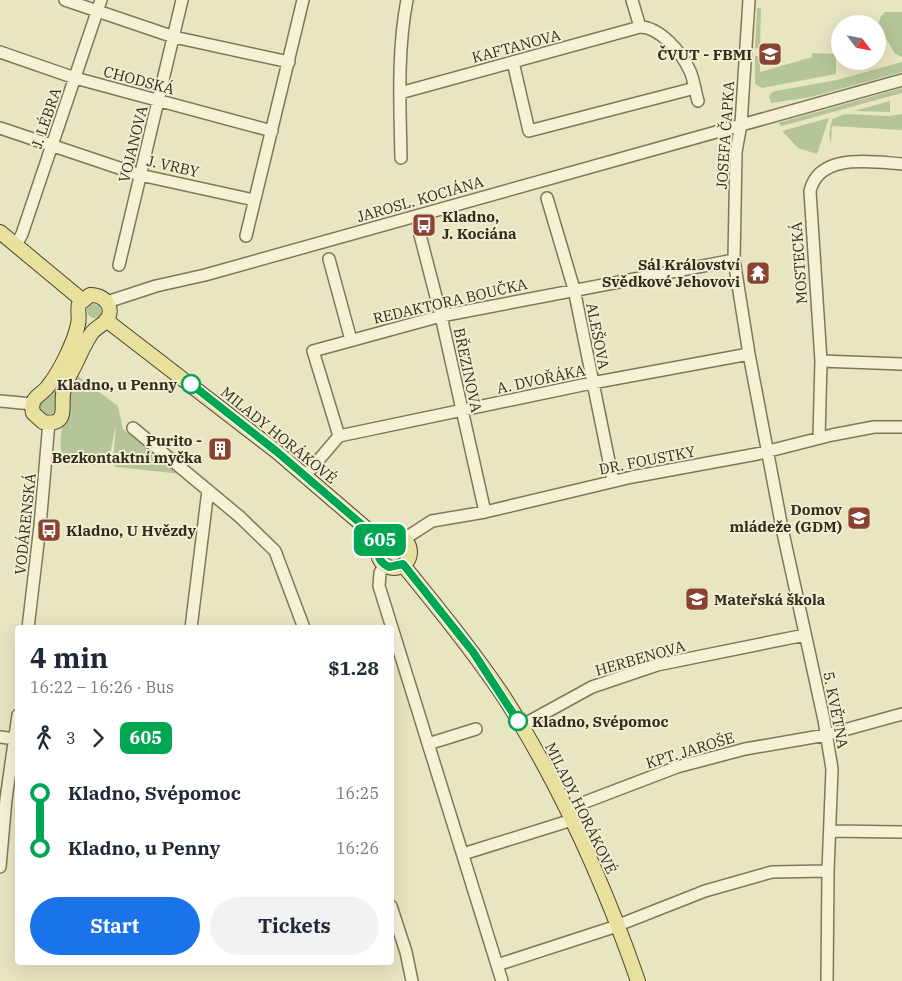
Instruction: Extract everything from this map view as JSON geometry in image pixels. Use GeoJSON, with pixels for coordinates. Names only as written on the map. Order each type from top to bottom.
{"type":"FeatureCollection","features":[{"type":"Feature","properties":{"kind":"main road"},"geometry":{"type":"LineString","coordinates":[[0,232],[82,300]]}},
{"type":"Feature","properties":{"kind":"main road"},"geometry":{"type":"LineString","coordinates":[[93,295],[107,302],[109,311],[106,320],[92,333],[74,366],[63,394],[63,412],[58,420],[49,422],[36,417],[32,404],[35,396],[49,386],[68,350],[78,324],[78,307],[82,300],[93,295]]}},
{"type":"Feature","properties":{"kind":"main road","name":"MILADY HORÁKOVÉ"},"geometry":{"type":"LineString","coordinates":[[106,320],[305,476],[381,541]]}},
{"type":"Feature","properties":{"kind":"main road"},"geometry":{"type":"LineString","coordinates":[[390,536],[404,539],[408,544],[410,554],[403,564],[395,568],[384,565],[378,556],[378,546],[381,541],[390,536]]}},
{"type":"Feature","properties":{"kind":"main road","name":"MILADY HORÁKOVÉ"},"geometry":{"type":"LineString","coordinates":[[403,564],[473,652],[521,726],[569,814],[619,924],[638,981]]}},
{"type":"Feature","properties":{"kind":"street"},"geometry":{"type":"LineString","coordinates":[[65,0],[99,6],[174,36],[289,62]]}},
{"type":"Feature","properties":{"kind":"street","name":"VOJANOVA"},"geometry":{"type":"LineString","coordinates":[[119,265],[182,0]]}},
{"type":"Feature","properties":{"kind":"street"},"geometry":{"type":"LineString","coordinates":[[246,236],[303,0]]}},
{"type":"Feature","properties":{"kind":"street"},"geometry":{"type":"LineString","coordinates":[[401,158],[400,93],[404,16],[407,0]]}},
{"type":"Feature","properties":{"kind":"street"},"geometry":{"type":"LineString","coordinates":[[632,0],[640,27],[648,27],[655,30],[686,63],[698,101]]}},
{"type":"Feature","properties":{"kind":"street","name":"JOSEFA ČAPKA"},"geometry":{"type":"LineString","coordinates":[[748,0],[741,124],[736,152],[734,260],[749,354],[768,450]]}},
{"type":"Feature","properties":{"kind":"street","name":"J. LÉBRA"},"geometry":{"type":"LineString","coordinates":[[16,245],[22,234],[99,6]]}},
{"type":"Feature","properties":{"kind":"street","name":"KAFTANOVA"},"geometry":{"type":"LineString","coordinates":[[400,93],[640,27]]}},
{"type":"Feature","properties":{"kind":"street","name":"CHODSKÁ"},"geometry":{"type":"LineString","coordinates":[[0,52],[75,78],[272,131]]}},
{"type":"Feature","properties":{"kind":"street"},"geometry":{"type":"LineString","coordinates":[[513,62],[529,131],[695,88]]}},
{"type":"Feature","properties":{"kind":"street","name":"JAROSL. KOCIÁNA"},"geometry":{"type":"LineString","coordinates":[[107,302],[156,286],[214,272],[902,80]]}},
{"type":"Feature","properties":{"kind":"street","name":"J. VRBY"},"geometry":{"type":"LineString","coordinates":[[0,128],[140,175],[254,200]]}},
{"type":"Feature","properties":{"kind":"street","name":"MOSTECKÁ"},"geometry":{"type":"LineString","coordinates":[[819,438],[821,361],[810,191],[812,184],[825,170],[845,162],[902,164]]}},
{"type":"Feature","properties":{"kind":"street","name":"ALEŠOVA"},"geometry":{"type":"LineString","coordinates":[[547,198],[574,289],[613,482]]}},
{"type":"Feature","properties":{"kind":"street","name":"BŘEZINOVA"},"geometry":{"type":"LineString","coordinates":[[420,235],[441,316],[485,512]]}},
{"type":"Feature","properties":{"kind":"street"},"geometry":{"type":"LineString","coordinates":[[329,259],[351,340]]}},
{"type":"Feature","properties":{"kind":"street","name":"REDAKTORA BOUČKA"},"geometry":{"type":"LineString","coordinates":[[339,436],[314,351],[441,316],[574,289],[734,260]]}},
{"type":"Feature","properties":{"kind":"street","name":"A. DVOŘÁKA"},"geometry":{"type":"LineString","coordinates":[[339,436],[592,383],[749,354]]}},
{"type":"Feature","properties":{"kind":"street"},"geometry":{"type":"LineString","coordinates":[[821,361],[902,364]]}},
{"type":"Feature","properties":{"kind":"street"},"geometry":{"type":"LineString","coordinates":[[0,401],[32,404]]}},
{"type":"Feature","properties":{"kind":"street","name":"VODÁRENSKÁ"},"geometry":{"type":"LineString","coordinates":[[28,625],[40,526],[49,422]]}},
{"type":"Feature","properties":{"kind":"street","name":"DR. FOUSTKY"},"geometry":{"type":"LineString","coordinates":[[404,539],[432,521],[485,512],[613,482],[757,454],[819,438],[874,427],[902,427]]}},
{"type":"Feature","properties":{"kind":"street"},"geometry":{"type":"LineString","coordinates":[[133,428],[208,490],[275,551],[303,625]]}},
{"type":"Feature","properties":{"kind":"street"},"geometry":{"type":"LineString","coordinates":[[305,476],[339,436]]}},
{"type":"Feature","properties":{"kind":"street","name":"5. KVĚTNA"},"geometry":{"type":"LineString","coordinates":[[768,450],[832,769],[828,871],[828,981]]}},
{"type":"Feature","properties":{"kind":"street"},"geometry":{"type":"LineString","coordinates":[[191,625],[208,490]]}},
{"type":"Feature","properties":{"kind":"street"},"geometry":{"type":"LineString","coordinates":[[384,565],[380,573],[379,586],[391,625]]}},
{"type":"Feature","properties":{"kind":"street"},"geometry":{"type":"LineString","coordinates":[[394,634],[502,981]]}},
{"type":"Feature","properties":{"kind":"street","name":"HERBENOVA"},"geometry":{"type":"LineString","coordinates":[[521,726],[592,687],[658,665],[805,635]]}},
{"type":"Feature","properties":{"kind":"street","name":"KPT. JAROŠE"},"geometry":{"type":"LineString","coordinates":[[463,854],[569,814],[677,767],[745,749],[826,735],[902,714]]}},
{"type":"Feature","properties":{"kind":"street"},"geometry":{"type":"LineString","coordinates":[[428,744],[476,729]]}},
{"type":"Feature","properties":{"kind":"street"},"geometry":{"type":"LineString","coordinates":[[0,737],[15,739],[6,799],[0,867]]}},
{"type":"Feature","properties":{"kind":"street"},"geometry":{"type":"LineString","coordinates":[[830,831],[902,832]]}},
{"type":"Feature","properties":{"kind":"street"},"geometry":{"type":"LineString","coordinates":[[497,965],[619,924],[705,891],[772,872],[828,871]]}},
{"type":"Feature","properties":{"kind":"street"},"geometry":{"type":"LineString","coordinates":[[394,915],[406,952],[412,981]]}},
{"type":"Feature","properties":{"kind":"green space"},"geometry":{"type":"Polygon","coordinates":[[[757,8],[761,8],[760,49],[755,48],[757,8]]]}},
{"type":"Feature","properties":{"kind":"green space"},"geometry":{"type":"Polygon","coordinates":[[[885,12],[902,12],[902,57],[895,54],[886,39],[886,15],[882,15],[885,12]]]}},
{"type":"Feature","properties":{"kind":"green space"},"geometry":{"type":"Polygon","coordinates":[[[812,53],[831,54],[831,70],[836,70],[836,74],[762,88],[755,84],[755,56],[760,56],[760,72],[812,57],[812,53]]]}},
{"type":"Feature","properties":{"kind":"green space"},"geometry":{"type":"Polygon","coordinates":[[[902,62],[902,72],[811,97],[771,103],[769,97],[775,91],[837,80],[873,70],[886,70],[886,66],[902,62]]]}},
{"type":"Feature","properties":{"kind":"green space"},"geometry":{"type":"Polygon","coordinates":[[[902,88],[902,93],[782,126],[778,123],[902,88]]]}},
{"type":"Feature","properties":{"kind":"green space"},"geometry":{"type":"Polygon","coordinates":[[[890,101],[890,112],[854,111],[890,101]]]}},
{"type":"Feature","properties":{"kind":"green space"},"geometry":{"type":"Polygon","coordinates":[[[845,114],[889,116],[902,114],[902,130],[832,126],[831,143],[829,135],[832,119],[845,114]]]}},
{"type":"Feature","properties":{"kind":"green space"},"geometry":{"type":"Polygon","coordinates":[[[829,118],[817,154],[798,148],[782,131],[829,118]]]}},
{"type":"Feature","properties":{"kind":"green space"},"geometry":{"type":"Polygon","coordinates":[[[91,304],[97,304],[101,311],[97,318],[91,318],[87,314],[87,308],[91,304]]]}},
{"type":"Feature","properties":{"kind":"green space"},"geometry":{"type":"Polygon","coordinates":[[[81,327],[88,331],[56,410],[52,414],[44,414],[40,410],[39,404],[81,327]]]}},
{"type":"Feature","properties":{"kind":"green space"},"geometry":{"type":"Polygon","coordinates":[[[78,376],[118,406],[123,429],[162,461],[165,457],[182,474],[116,467],[113,464],[116,424],[109,460],[106,462],[94,465],[84,463],[82,460],[75,459],[72,462],[64,458],[61,446],[64,414],[69,393],[78,376]]]}},
{"type":"Feature","properties":{"kind":"bus line","name":"605"},"geometry":{"type":"LineString","coordinates":[[191,384],[276,451],[381,541],[377,551],[380,561],[384,565],[395,568],[403,564],[473,652],[518,721]]}},
{"type":"Feature","properties":{"kind":"place","name":"ČVUT - FBMI"},"geometry":{"type":"Point","coordinates":[770,54]}},
{"type":"Feature","properties":{"kind":"place","name":"Kladno, J. Kociána"},"geometry":{"type":"Point","coordinates":[424,225]}},
{"type":"Feature","properties":{"kind":"place","name":"Sál Království Svědkové Jehovovi"},"geometry":{"type":"Point","coordinates":[758,273]}},
{"type":"Feature","properties":{"kind":"place","name":"Kladno, u Penny"},"geometry":{"type":"Point","coordinates":[191,384]}},
{"type":"Feature","properties":{"kind":"place","name":"Purito - Bezkontaktní myčka"},"geometry":{"type":"Point","coordinates":[220,449]}},
{"type":"Feature","properties":{"kind":"place","name":"Domov mládeže (GDM)"},"geometry":{"type":"Point","coordinates":[859,518]}},
{"type":"Feature","properties":{"kind":"place","name":"Kladno, U Hvězdy"},"geometry":{"type":"Point","coordinates":[49,530]}},
{"type":"Feature","properties":{"kind":"place","name":"Mateřská škola"},"geometry":{"type":"Point","coordinates":[697,599]}},
{"type":"Feature","properties":{"kind":"place","name":"Kladno, Svépomoc"},"geometry":{"type":"Point","coordinates":[518,721]}}]}
